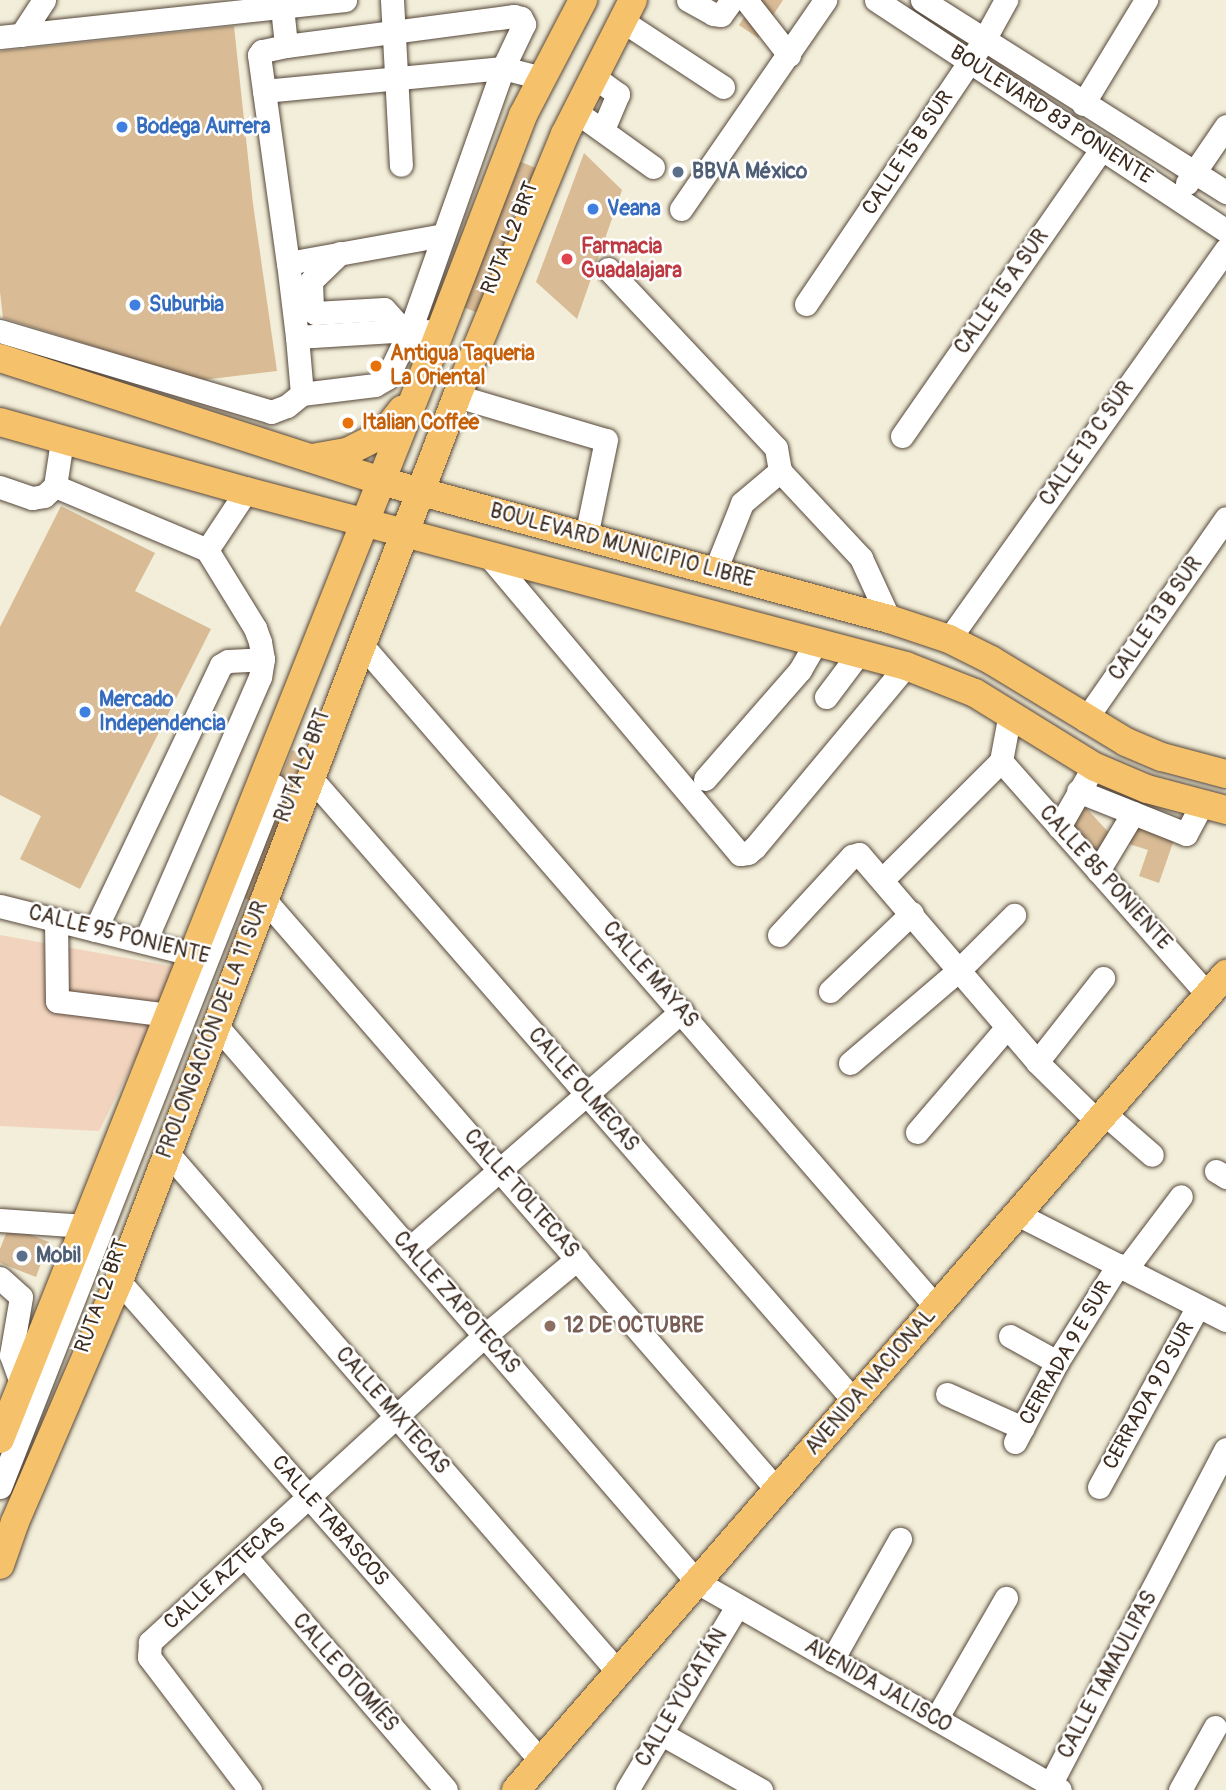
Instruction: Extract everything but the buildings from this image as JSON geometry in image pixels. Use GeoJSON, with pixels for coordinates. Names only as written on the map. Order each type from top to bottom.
{"type":"FeatureCollection","features":[{"type":"Feature","properties":{"kind":"main road"},"geometry":{"type":"LineString","coordinates":[[400,486],[421,381],[438,332],[523,115],[583,0]]}},
{"type":"Feature","properties":{"kind":"main road"},"geometry":{"type":"LineString","coordinates":[[400,486],[457,396],[575,111],[625,7]]}},
{"type":"Feature","properties":{"kind":"main road","name":"BOULEVARD MUNICIPIO LIBRE"},"geometry":{"type":"LineString","coordinates":[[0,358],[60,362],[311,458],[400,486],[878,616],[948,639],[1026,680],[1085,720],[1126,742],[1162,757],[1226,774]]}},
{"type":"Feature","properties":{"kind":"main road"},"geometry":{"type":"LineString","coordinates":[[311,458],[347,452],[383,434],[421,381]]}},
{"type":"Feature","properties":{"kind":"main road","name":"BOULEVARD MUNICIPIO LIBRE"},"geometry":{"type":"LineString","coordinates":[[0,422],[246,491],[906,666],[975,693],[1095,767],[1147,789],[1214,807]]}},
{"type":"Feature","properties":{"kind":"main road","name":"PROLONGACIÓN DE LA 11 SUR"},"geometry":{"type":"LineString","coordinates":[[0,1565],[15,1522],[119,1281],[215,1024],[217,960],[400,486]]}},
{"type":"Feature","properties":{"kind":"main road","name":"PROLONGACIÓN DE LA 11 SUR"},"geometry":{"type":"LineString","coordinates":[[0,1439],[169,1015],[217,960],[264,899],[362,645],[384,528],[400,486]]}},
{"type":"Feature","properties":{"kind":"main road","name":"AVENIDA NACIONAL"},"geometry":{"type":"LineString","coordinates":[[516,1790],[1217,984]]}},
{"type":"Feature","properties":{"kind":"street"},"geometry":{"type":"LineString","coordinates":[[10,36],[44,0]]}},
{"type":"Feature","properties":{"kind":"street"},"geometry":{"type":"LineString","coordinates":[[10,36],[206,8],[282,7],[345,0]]}},
{"type":"Feature","properties":{"kind":"street"},"geometry":{"type":"LineString","coordinates":[[392,0],[401,165]]}},
{"type":"Feature","properties":{"kind":"street","name":"RUTA L2 BRT"},"geometry":{"type":"LineString","coordinates":[[400,486],[528,117],[589,0]]}},
{"type":"Feature","properties":{"kind":"street"},"geometry":{"type":"LineString","coordinates":[[688,0],[713,14],[721,15],[732,0]]}},
{"type":"Feature","properties":{"kind":"street"},"geometry":{"type":"LineString","coordinates":[[746,0],[789,55]]}},
{"type":"Feature","properties":{"kind":"street"},"geometry":{"type":"LineString","coordinates":[[681,209],[825,0]]}},
{"type":"Feature","properties":{"kind":"street","name":"BOULEVARD 83 PONIENTE"},"geometry":{"type":"LineString","coordinates":[[876,0],[1226,231]]}},
{"type":"Feature","properties":{"kind":"street","name":"BOULEVARD 83 PONIENTE"},"geometry":{"type":"LineString","coordinates":[[922,0],[1226,192]]}},
{"type":"Feature","properties":{"kind":"street","name":"CALLE 15 B SUR"},"geometry":{"type":"LineString","coordinates":[[806,304],[985,40],[1006,0]]}},
{"type":"Feature","properties":{"kind":"street"},"geometry":{"type":"LineString","coordinates":[[1083,104],[1146,0]]}},
{"type":"Feature","properties":{"kind":"street"},"geometry":{"type":"LineString","coordinates":[[282,7],[286,46]]}},
{"type":"Feature","properties":{"kind":"street"},"geometry":{"type":"LineString","coordinates":[[625,7],[723,87]]}},
{"type":"Feature","properties":{"kind":"street","name":"RUTA L2 BRT"},"geometry":{"type":"LineString","coordinates":[[400,486],[555,129],[625,7]]}},
{"type":"Feature","properties":{"kind":"street"},"geometry":{"type":"LineString","coordinates":[[0,331],[60,362],[271,412],[287,406],[302,394],[382,382],[387,378],[407,331],[444,235],[503,68],[524,24],[521,18],[514,16],[286,46],[261,53],[302,394]]}},
{"type":"Feature","properties":{"kind":"street"},"geometry":{"type":"LineString","coordinates":[[264,91],[503,68],[542,79]]}},
{"type":"Feature","properties":{"kind":"street"},"geometry":{"type":"LineString","coordinates":[[593,76],[618,94],[603,130]]}},
{"type":"Feature","properties":{"kind":"street"},"geometry":{"type":"LineString","coordinates":[[575,111],[653,167]]}},
{"type":"Feature","properties":{"kind":"street"},"geometry":{"type":"LineString","coordinates":[[1178,198],[1226,126]]}},
{"type":"Feature","properties":{"kind":"street","name":"CALLE 15 A SUR"},"geometry":{"type":"LineString","coordinates":[[902,436],[1102,148]]}},
{"type":"Feature","properties":{"kind":"street"},"geometry":{"type":"LineString","coordinates":[[288,263],[444,235]]}},
{"type":"Feature","properties":{"kind":"street","name":"CALLE 13 C SUR"},"geometry":{"type":"LineString","coordinates":[[948,639],[1226,249]]}},
{"type":"Feature","properties":{"kind":"street"},"geometry":{"type":"LineString","coordinates":[[340,253],[310,285],[315,313],[384,309],[407,331]]}},
{"type":"Feature","properties":{"kind":"street"},"geometry":{"type":"LineString","coordinates":[[608,269],[776,448],[780,471],[861,558],[878,616]]}},
{"type":"Feature","properties":{"kind":"street"},"geometry":{"type":"LineString","coordinates":[[297,337],[438,332]]}},
{"type":"Feature","properties":{"kind":"street"},"geometry":{"type":"LineString","coordinates":[[457,396],[606,440],[586,537]]}},
{"type":"Feature","properties":{"kind":"street"},"geometry":{"type":"LineString","coordinates":[[0,487],[32,498],[44,496],[55,486],[62,441]]}},
{"type":"Feature","properties":{"kind":"street"},"geometry":{"type":"LineString","coordinates":[[715,571],[741,503],[780,471]]}},
{"type":"Feature","properties":{"kind":"street"},"geometry":{"type":"LineString","coordinates":[[55,486],[207,550],[255,628],[263,659],[260,677],[145,942]]}},
{"type":"Feature","properties":{"kind":"street"},"geometry":{"type":"LineString","coordinates":[[207,550],[246,491]]}},
{"type":"Feature","properties":{"kind":"street","name":"CALLE 13 B SUR"},"geometry":{"type":"LineString","coordinates":[[1085,720],[1226,518]]}},
{"type":"Feature","properties":{"kind":"street"},"geometry":{"type":"LineString","coordinates":[[488,555],[740,854],[748,853],[755,847],[906,666]]}},
{"type":"Feature","properties":{"kind":"street"},"geometry":{"type":"LineString","coordinates":[[705,779],[800,670],[817,641]]}},
{"type":"Feature","properties":{"kind":"street","name":"CALLE MAYAS"},"geometry":{"type":"LineString","coordinates":[[362,645],[936,1307]]}},
{"type":"Feature","properties":{"kind":"street"},"geometry":{"type":"LineString","coordinates":[[826,697],[859,653]]}},
{"type":"Feature","properties":{"kind":"street"},"geometry":{"type":"LineString","coordinates":[[95,930],[221,665],[228,661],[263,659]]}},
{"type":"Feature","properties":{"kind":"street"},"geometry":{"type":"LineString","coordinates":[[883,879],[1001,761],[1010,713]]}},
{"type":"Feature","properties":{"kind":"street","name":"CALLE 85 PONIENTE"},"geometry":{"type":"LineString","coordinates":[[1001,761],[1098,870],[1217,984]]}},
{"type":"Feature","properties":{"kind":"street"},"geometry":{"type":"LineString","coordinates":[[1059,827],[1095,767]]}},
{"type":"Feature","properties":{"kind":"street","name":"CALLE OLMECAS"},"geometry":{"type":"LineString","coordinates":[[312,778],[854,1401]]}},
{"type":"Feature","properties":{"kind":"street"},"geometry":{"type":"LineString","coordinates":[[1079,791],[1187,834],[1214,807]]}},
{"type":"Feature","properties":{"kind":"street"},"geometry":{"type":"LineString","coordinates":[[1098,870],[1133,813]]}},
{"type":"Feature","properties":{"kind":"street"},"geometry":{"type":"LineString","coordinates":[[779,935],[852,856],[859,854],[1037,1062],[1102,1118],[1152,1155]]}},
{"type":"Feature","properties":{"kind":"street","name":"CALLE TOLTECAS"},"geometry":{"type":"LineString","coordinates":[[264,899],[777,1490]]}},
{"type":"Feature","properties":{"kind":"street","name":"CALLE 95 PONIENTE"},"geometry":{"type":"LineString","coordinates":[[0,906],[217,960]]}},
{"type":"Feature","properties":{"kind":"street"},"geometry":{"type":"LineString","coordinates":[[830,990],[912,914]]}},
{"type":"Feature","properties":{"kind":"street"},"geometry":{"type":"LineString","coordinates":[[850,1063],[959,970],[1014,915]]}},
{"type":"Feature","properties":{"kind":"street"},"geometry":{"type":"LineString","coordinates":[[56,920],[57,1000],[61,1003],[169,1015]]}},
{"type":"Feature","properties":{"kind":"street","name":"RUTA L2 BRT"},"geometry":{"type":"LineString","coordinates":[[0,1487],[217,960]]}},
{"type":"Feature","properties":{"kind":"street","name":"RUTA L2 BRT"},"geometry":{"type":"LineString","coordinates":[[0,1537],[58,1415],[193,1051],[217,960]]}},
{"type":"Feature","properties":{"kind":"street"},"geometry":{"type":"LineString","coordinates":[[1037,1062],[1103,978]]}},
{"type":"Feature","properties":{"kind":"street"},"geometry":{"type":"LineString","coordinates":[[409,1248],[682,1012]]}},
{"type":"Feature","properties":{"kind":"street","name":"CALLE ZAPOTECAS"},"geometry":{"type":"LineString","coordinates":[[215,1024],[697,1581]]}},
{"type":"Feature","properties":{"kind":"street"},"geometry":{"type":"LineString","coordinates":[[917,1132],[1007,1027]]}},
{"type":"Feature","properties":{"kind":"street","name":"CALLE MIXTECAS"},"geometry":{"type":"LineString","coordinates":[[166,1151],[618,1672]]}},
{"type":"Feature","properties":{"kind":"street","name":"CERRADA 9 E SUR"},"geometry":{"type":"LineString","coordinates":[[947,1394],[1019,1435],[1057,1362],[1122,1267],[1181,1196]]}},
{"type":"Feature","properties":{"kind":"street"},"geometry":{"type":"LineString","coordinates":[[1017,1214],[1226,1320]]}},
{"type":"Feature","properties":{"kind":"street"},"geometry":{"type":"LineString","coordinates":[[0,1220],[85,1226]]}},
{"type":"Feature","properties":{"kind":"street","name":"CALLE AZTECAS"},"geometry":{"type":"LineString","coordinates":[[250,1790],[149,1657],[150,1642],[484,1336],[577,1259]]}},
{"type":"Feature","properties":{"kind":"street"},"geometry":{"type":"LineString","coordinates":[[0,1278],[21,1297],[11,1355],[22,1385]]}},
{"type":"Feature","properties":{"kind":"street","name":"CALLE TABASCOS"},"geometry":{"type":"LineString","coordinates":[[119,1281],[541,1761]]}},
{"type":"Feature","properties":{"kind":"street","name":"CERRADA 9 D SUR"},"geometry":{"type":"LineString","coordinates":[[1099,1487],[1198,1306]]}},
{"type":"Feature","properties":{"kind":"street"},"geometry":{"type":"LineString","coordinates":[[1010,1336],[1057,1362]]}},
{"type":"Feature","properties":{"kind":"street","name":"CALLE TAMAULIPAS"},"geometry":{"type":"LineString","coordinates":[[1055,1787],[1226,1449]]}},
{"type":"Feature","properties":{"kind":"street"},"geometry":{"type":"LineString","coordinates":[[832,1660],[900,1539]]}},
{"type":"Feature","properties":{"kind":"street","name":"CALLE OTOMÍES"},"geometry":{"type":"LineString","coordinates":[[245,1556],[446,1790]]}},
{"type":"Feature","properties":{"kind":"street","name":"AVENIDA JALISCO"},"geometry":{"type":"LineString","coordinates":[[697,1581],[1055,1787]]}},
{"type":"Feature","properties":{"kind":"street"},"geometry":{"type":"LineString","coordinates":[[936,1719],[1006,1598]]}},
{"type":"Feature","properties":{"kind":"street","name":"CALLE YUCATÁN"},"geometry":{"type":"LineString","coordinates":[[627,1790],[737,1606]]}},
{"type":"Feature","properties":{"kind":"street"},"geometry":{"type":"LineString","coordinates":[[1180,1790],[1215,1727]]}},
{"type":"Feature","properties":{"kind":"street"},"geometry":{"type":"LineString","coordinates":[[660,1733],[758,1789]]}},
{"type":"Feature","properties":{"kind":"shaded area"},"geometry":{"type":"Polygon","coordinates":[[[0,935],[181,968],[99,1131],[0,1126],[0,935]]]}},
{"type":"Feature","properties":{"kind":"place","name":"Bodega Aurrera"},"geometry":{"type":"Point","coordinates":[122,127]}},
{"type":"Feature","properties":{"kind":"place","name":"BBVA México"},"geometry":{"type":"Point","coordinates":[678,172]}},
{"type":"Feature","properties":{"kind":"place","name":"Veana"},"geometry":{"type":"Point","coordinates":[593,209]}},
{"type":"Feature","properties":{"kind":"place","name":"Farmacia Guadalajara"},"geometry":{"type":"Point","coordinates":[567,259]}},
{"type":"Feature","properties":{"kind":"place","name":"Suburbia"},"geometry":{"type":"Point","coordinates":[135,305]}},
{"type":"Feature","properties":{"kind":"place","name":"Antigua Taqueria La Oriental"},"geometry":{"type":"Point","coordinates":[376,366]}},
{"type":"Feature","properties":{"kind":"place","name":"Italian Coffee"},"geometry":{"type":"Point","coordinates":[348,423]}},
{"type":"Feature","properties":{"kind":"place","name":"Mercado Independencia"},"geometry":{"type":"Point","coordinates":[85,712]}},
{"type":"Feature","properties":{"kind":"place","name":"Mobil"},"geometry":{"type":"Point","coordinates":[22,1256]}},
{"type":"Feature","properties":{"kind":"place","name":"12 DE OCTUBRE"},"geometry":{"type":"Point","coordinates":[550,1326]}}]}
